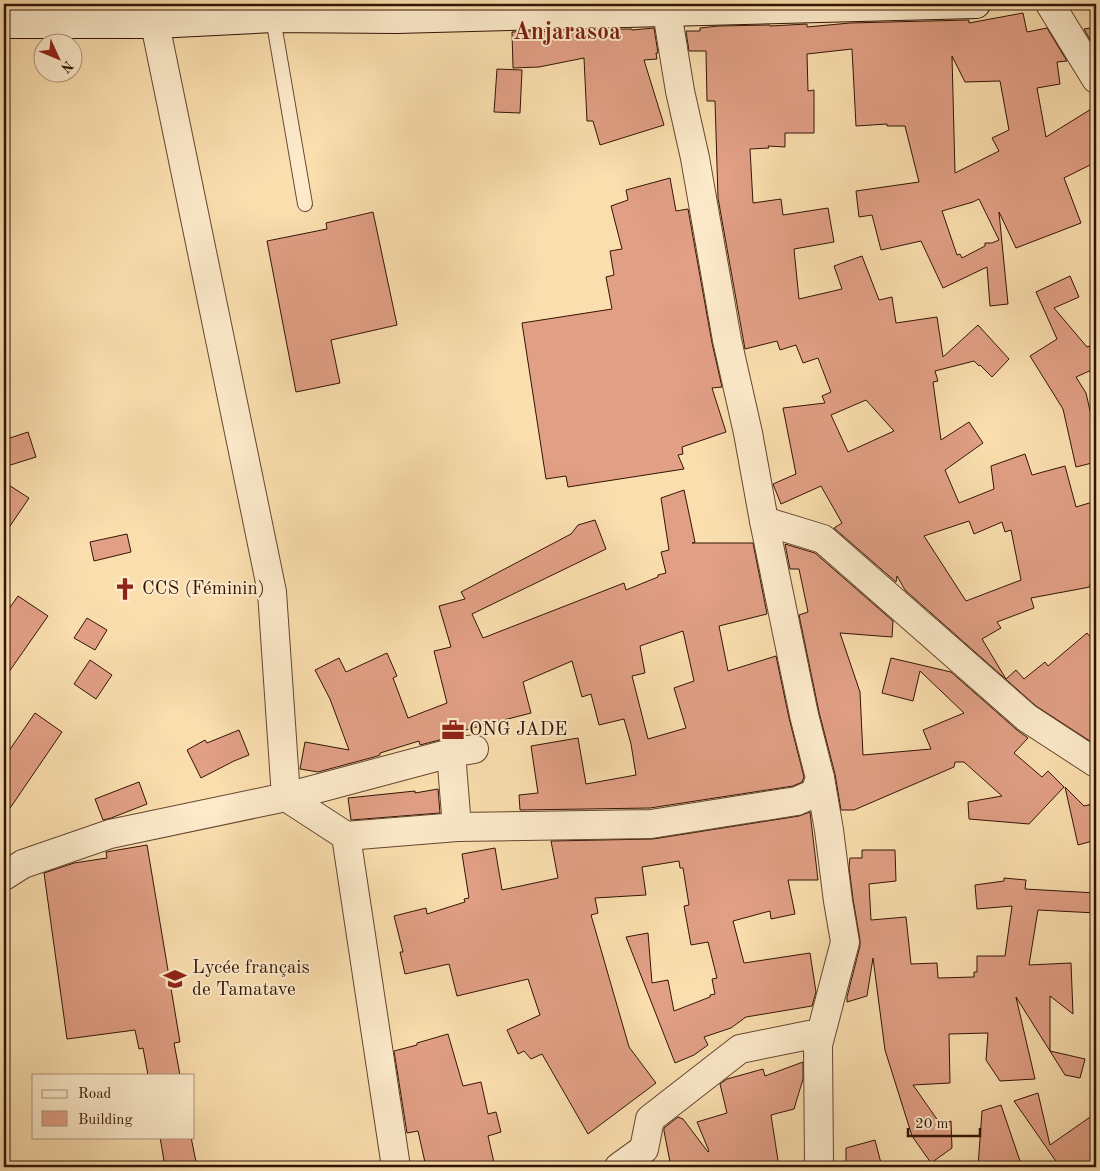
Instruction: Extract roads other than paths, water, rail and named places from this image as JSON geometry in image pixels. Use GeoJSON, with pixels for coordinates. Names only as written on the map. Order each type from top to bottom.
{"type":"FeatureCollection","features":[{"type":"Feature","properties":{"kind":"street"},"geometry":{"type":"LineString","coordinates":[[7,17],[156,24],[396,12],[667,12],[822,6],[976,4]]}},
{"type":"Feature","properties":{"kind":"street"},"geometry":{"type":"LineString","coordinates":[[1050,4],[1096,79]]}},
{"type":"Feature","properties":{"kind":"street"},"geometry":{"type":"LineString","coordinates":[[667,12],[727,340],[748,433],[804,715],[820,778],[845,942],[818,1045],[819,1167]]}},
{"type":"Feature","properties":{"kind":"street"},"geometry":{"type":"LineString","coordinates":[[156,24],[272,592],[286,797]]}},
{"type":"Feature","properties":{"kind":"street"},"geometry":{"type":"LineString","coordinates":[[764,521],[823,539],[1027,718],[1096,763]]}},
{"type":"Feature","properties":{"kind":"street"},"geometry":{"type":"LineString","coordinates":[[4,876],[23,864],[110,834],[286,797],[463,751],[456,827]]}},
{"type":"Feature","properties":{"kind":"street"},"geometry":{"type":"LineString","coordinates":[[286,797],[346,836],[456,827],[651,824],[797,801],[815,793],[820,778]]}},
{"type":"Feature","properties":{"kind":"street"},"geometry":{"type":"LineString","coordinates":[[346,836],[396,1167]]}},
{"type":"Feature","properties":{"kind":"street"},"geometry":{"type":"LineString","coordinates":[[619,1167],[644,1149],[650,1119],[740,1049],[809,1034],[818,1045]]}},
{"type":"Feature","properties":{"kind":"lane"},"geometry":{"type":"LineString","coordinates":[[273,18],[304,204]]}},
{"type":"Feature","properties":{"kind":"place","name":"CCS (Féminin)"},"geometry":{"type":"Point","coordinates":[125,589]}},
{"type":"Feature","properties":{"kind":"place","name":"ONG JADE"},"geometry":{"type":"Point","coordinates":[453,730]}},
{"type":"Feature","properties":{"kind":"place","name":"Lycée français de Tamatave"},"geometry":{"type":"Point","coordinates":[175,979]}},
{"type":"Feature","properties":{"kind":"district","name":"Anjarasoa"},"geometry":{"type":"Point","coordinates":[567,33]}}]}
